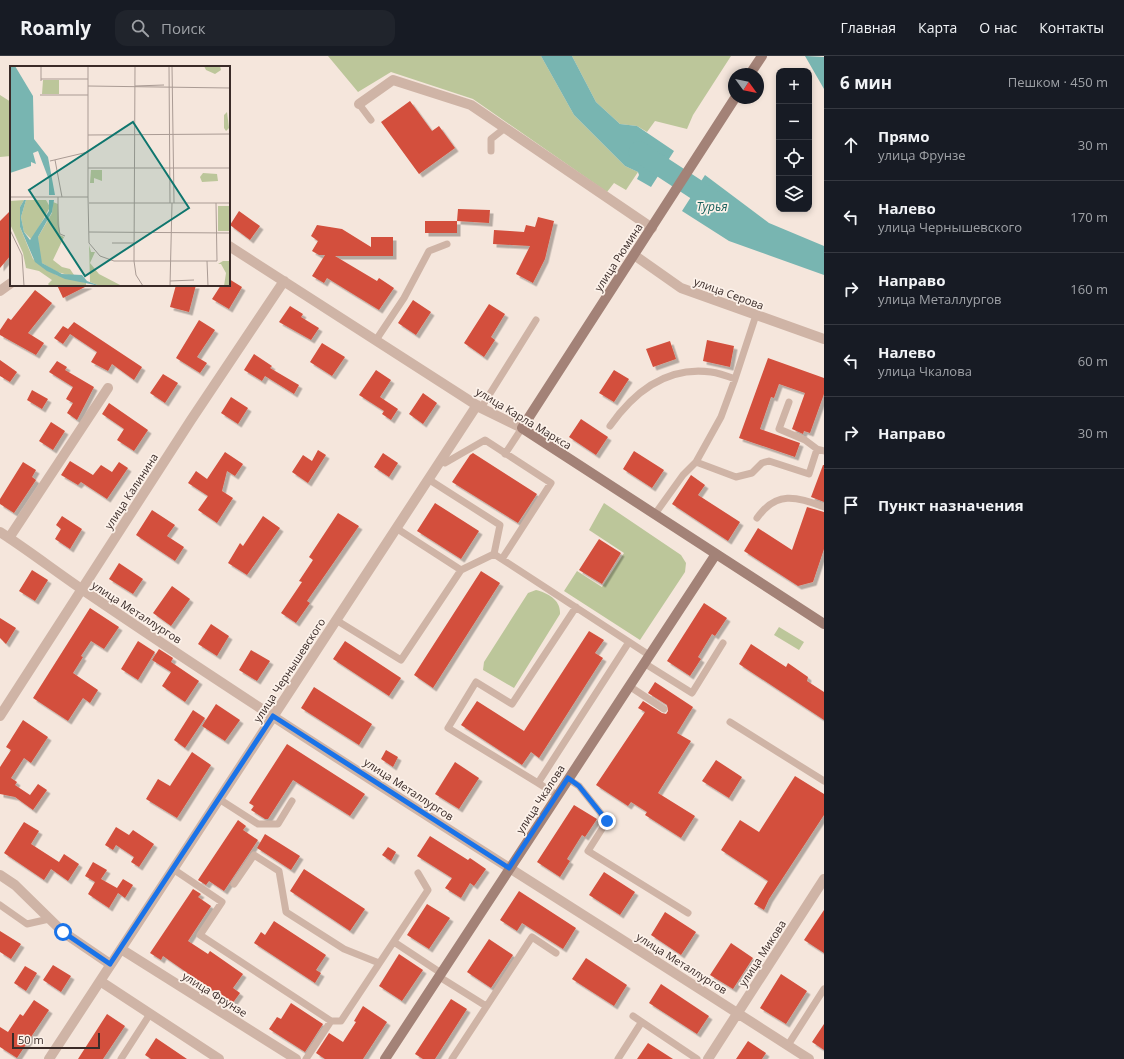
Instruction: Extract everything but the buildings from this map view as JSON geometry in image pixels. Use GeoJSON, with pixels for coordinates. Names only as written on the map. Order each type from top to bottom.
{"type":"FeatureCollection","features":[{"type":"Feature","properties":{"kind":"main road"},"geometry":{"type":"LineString","coordinates":[[754,68],[762,56]]}},
{"type":"Feature","properties":{"kind":"main road","name":"улица Рюмина"},"geometry":{"type":"LineString","coordinates":[[522,428],[731,104]]}},
{"type":"Feature","properties":{"kind":"main road","name":"улица Карла Маркса"},"geometry":{"type":"LineString","coordinates":[[522,428],[716,554],[823,620]]}},
{"type":"Feature","properties":{"kind":"main road","name":"улица Чкалова"},"geometry":{"type":"LineString","coordinates":[[385,1059],[716,554]]}},
{"type":"Feature","properties":{"kind":"street"},"geometry":{"type":"LineString","coordinates":[[359,104],[393,80],[470,105],[652,228]]}},
{"type":"Feature","properties":{"kind":"street","name":"улица Карла Маркса"},"geometry":{"type":"LineString","coordinates":[[230,247],[479,406],[522,428]]}},
{"type":"Feature","properties":{"kind":"street","name":"улица Серова"},"geometry":{"type":"LineString","coordinates":[[634,255],[681,288],[824,339]]}},
{"type":"Feature","properties":{"kind":"street","name":"улица Калинина"},"geometry":{"type":"LineString","coordinates":[[0,716],[191,420],[284,281]]}},
{"type":"Feature","properties":{"kind":"street"},"geometry":{"type":"LineString","coordinates":[[0,291],[10,284]]}},
{"type":"Feature","properties":{"kind":"street"},"geometry":{"type":"LineString","coordinates":[[10,538],[108,388]]}},
{"type":"Feature","properties":{"kind":"street","name":"улица Чернышевского"},"geometry":{"type":"LineString","coordinates":[[100,981],[440,460],[479,406]]}},
{"type":"Feature","properties":{"kind":"street","name":"улица Металлургов"},"geometry":{"type":"LineString","coordinates":[[0,532],[82,590],[273,716],[809,1059]]}},
{"type":"Feature","properties":{"kind":"street"},"geometry":{"type":"LineString","coordinates":[[0,875],[15,885],[63,932],[110,964]]}},
{"type":"Feature","properties":{"kind":"street","name":"улица Микова"},"geometry":{"type":"LineString","coordinates":[[708,1059],[823,883]]}},
{"type":"Feature","properties":{"kind":"street","name":"улица Фрунзе"},"geometry":{"type":"LineString","coordinates":[[121,948],[296,1059]]}},
{"type":"Feature","properties":{"kind":"street"},"geometry":{"type":"LineString","coordinates":[[49,1059],[100,981],[219,1059]]}},
{"type":"Feature","properties":{"kind":"lane"},"geometry":{"type":"LineString","coordinates":[[359,104],[371,120]]}},
{"type":"Feature","properties":{"kind":"lane"},"geometry":{"type":"LineString","coordinates":[[491,152],[491,139],[505,128]]}},
{"type":"Feature","properties":{"kind":"lane"},"geometry":{"type":"LineString","coordinates":[[376,340],[404,298],[429,251],[446,244]]}},
{"type":"Feature","properties":{"kind":"lane"},"geometry":{"type":"LineString","coordinates":[[655,514],[682,475],[696,462],[721,417],[756,315]]}},
{"type":"Feature","properties":{"kind":"lane"},"geometry":{"type":"LineString","coordinates":[[479,406],[536,320]]}},
{"type":"Feature","properties":{"kind":"lane"},"geometry":{"type":"LineString","coordinates":[[610,426],[631,399],[651,384],[669,377],[687,373],[710,372],[735,378]]}},
{"type":"Feature","properties":{"kind":"lane"},"geometry":{"type":"LineString","coordinates":[[696,462],[736,477],[752,473],[762,463],[769,461],[809,474],[820,450],[805,440],[779,430],[789,402]]}},
{"type":"Feature","properties":{"kind":"lane"},"geometry":{"type":"LineString","coordinates":[[506,454],[522,428]]}},
{"type":"Feature","properties":{"kind":"lane"},"geometry":{"type":"LineString","coordinates":[[440,460],[445,463],[485,440],[551,483],[502,559]]}},
{"type":"Feature","properties":{"kind":"lane"},"geometry":{"type":"LineString","coordinates":[[428,479],[500,525],[494,554]]}},
{"type":"Feature","properties":{"kind":"lane"},"geometry":{"type":"LineString","coordinates":[[757,518],[768,504],[783,497],[802,499],[824,507]]}},
{"type":"Feature","properties":{"kind":"lane"},"geometry":{"type":"LineString","coordinates":[[396,528],[461,570]]}},
{"type":"Feature","properties":{"kind":"lane"},"geometry":{"type":"LineString","coordinates":[[494,554],[629,642],[647,659],[692,693],[724,643]]}},
{"type":"Feature","properties":{"kind":"lane"},"geometry":{"type":"LineString","coordinates":[[336,620],[401,660],[461,570],[494,554]]}},
{"type":"Feature","properties":{"kind":"lane"},"geometry":{"type":"LineString","coordinates":[[557,795],[448,728],[476,682],[512,704],[576,607]]}},
{"type":"Feature","properties":{"kind":"lane"},"geometry":{"type":"LineString","coordinates":[[538,783],[629,642]]}},
{"type":"Feature","properties":{"kind":"lane"},"geometry":{"type":"LineString","coordinates":[[629,686],[664,709]]}},
{"type":"Feature","properties":{"kind":"lane"},"geometry":{"type":"LineString","coordinates":[[730,722],[824,781]]}},
{"type":"Feature","properties":{"kind":"lane"},"geometry":{"type":"LineString","coordinates":[[568,778],[579,786],[607,821],[588,851],[688,913]]}},
{"type":"Feature","properties":{"kind":"lane"},"geometry":{"type":"LineString","coordinates":[[219,799],[258,824],[278,824],[292,801]]}},
{"type":"Feature","properties":{"kind":"lane"},"geometry":{"type":"LineString","coordinates":[[234,884],[254,854],[279,870],[286,912],[344,949],[379,963]]}},
{"type":"Feature","properties":{"kind":"lane"},"geometry":{"type":"LineString","coordinates":[[173,869],[222,902],[200,935],[330,1021],[342,1020],[428,890],[418,873]]}},
{"type":"Feature","properties":{"kind":"lane"},"geometry":{"type":"LineString","coordinates":[[0,905],[27,924],[49,919]]}},
{"type":"Feature","properties":{"kind":"lane"},"geometry":{"type":"LineString","coordinates":[[452,1059],[532,937],[556,953]]}},
{"type":"Feature","properties":{"kind":"lane"},"geometry":{"type":"LineString","coordinates":[[394,942],[486,1006]]}},
{"type":"Feature","properties":{"kind":"lane"},"geometry":{"type":"LineString","coordinates":[[788,1045],[821,1000],[824,989]]}},
{"type":"Feature","properties":{"kind":"lane"},"geometry":{"type":"LineString","coordinates":[[124,1058],[150,1014]]}},
{"type":"Feature","properties":{"kind":"lane"},"geometry":{"type":"LineString","coordinates":[[633,1016],[641,1023],[697,1059]]}},
{"type":"Feature","properties":{"kind":"lane"},"geometry":{"type":"LineString","coordinates":[[306,1059],[330,1021]]}},
{"type":"Feature","properties":{"kind":"lane"},"geometry":{"type":"LineString","coordinates":[[618,1059],[641,1023]]}},
{"type":"Feature","properties":{"kind":"green space"},"geometry":{"type":"Polygon","coordinates":[[[328,56],[541,56],[574,115],[625,166],[638,172],[626,190],[614,183],[607,192],[473,99],[391,72],[358,92],[328,56]]]}},
{"type":"Feature","properties":{"kind":"green space"},"geometry":{"type":"Polygon","coordinates":[[[572,56],[731,56],[693,115],[687,129],[655,121],[647,132],[637,126],[620,124],[596,102],[572,56]]]}},
{"type":"Feature","properties":{"kind":"green space"},"geometry":{"type":"Polygon","coordinates":[[[0,95],[10,101],[10,156],[0,157],[0,95]]]}},
{"type":"Feature","properties":{"kind":"green space"},"geometry":{"type":"Polygon","coordinates":[[[604,503],[681,555],[686,563],[685,572],[640,640],[564,591],[577,571],[602,587],[624,553],[589,530],[604,503]]]}},
{"type":"Feature","properties":{"kind":"green space"},"geometry":{"type":"Polygon","coordinates":[[[536,590],[549,595],[556,601],[560,609],[560,614],[514,688],[483,670],[484,662],[528,593],[536,590]]]}},
{"type":"Feature","properties":{"kind":"green space"},"geometry":{"type":"Polygon","coordinates":[[[779,627],[804,642],[799,650],[774,635],[779,627]]]}},
{"type":"Feature","properties":{"kind":"water"},"geometry":{"type":"Polygon","coordinates":[[[541,56],[572,56],[596,102],[620,124],[637,126],[674,151],[651,187],[637,179],[639,175],[638,172],[625,166],[574,115],[541,56]]]}},
{"type":"Feature","properties":{"kind":"water"},"geometry":{"type":"Polygon","coordinates":[[[805,56],[824,57],[824,89],[812,68],[805,56]]]}},
{"type":"Feature","properties":{"kind":"water","name":"Турья"},"geometry":{"type":"Polygon","coordinates":[[[705,175],[769,223],[824,246],[824,275],[729,241],[682,211],[705,175]]]}},
{"type":"Feature","properties":{"kind":"waterway","name":"Турья"},"geometry":{"type":"LineString","coordinates":[[639,152],[720,205]]}},
{"type":"Feature","properties":{"kind":"route"},"geometry":{"type":"LineString","coordinates":[[63,932],[110,964],[273,716],[509,868],[568,778],[579,786],[607,821]]}}]}
